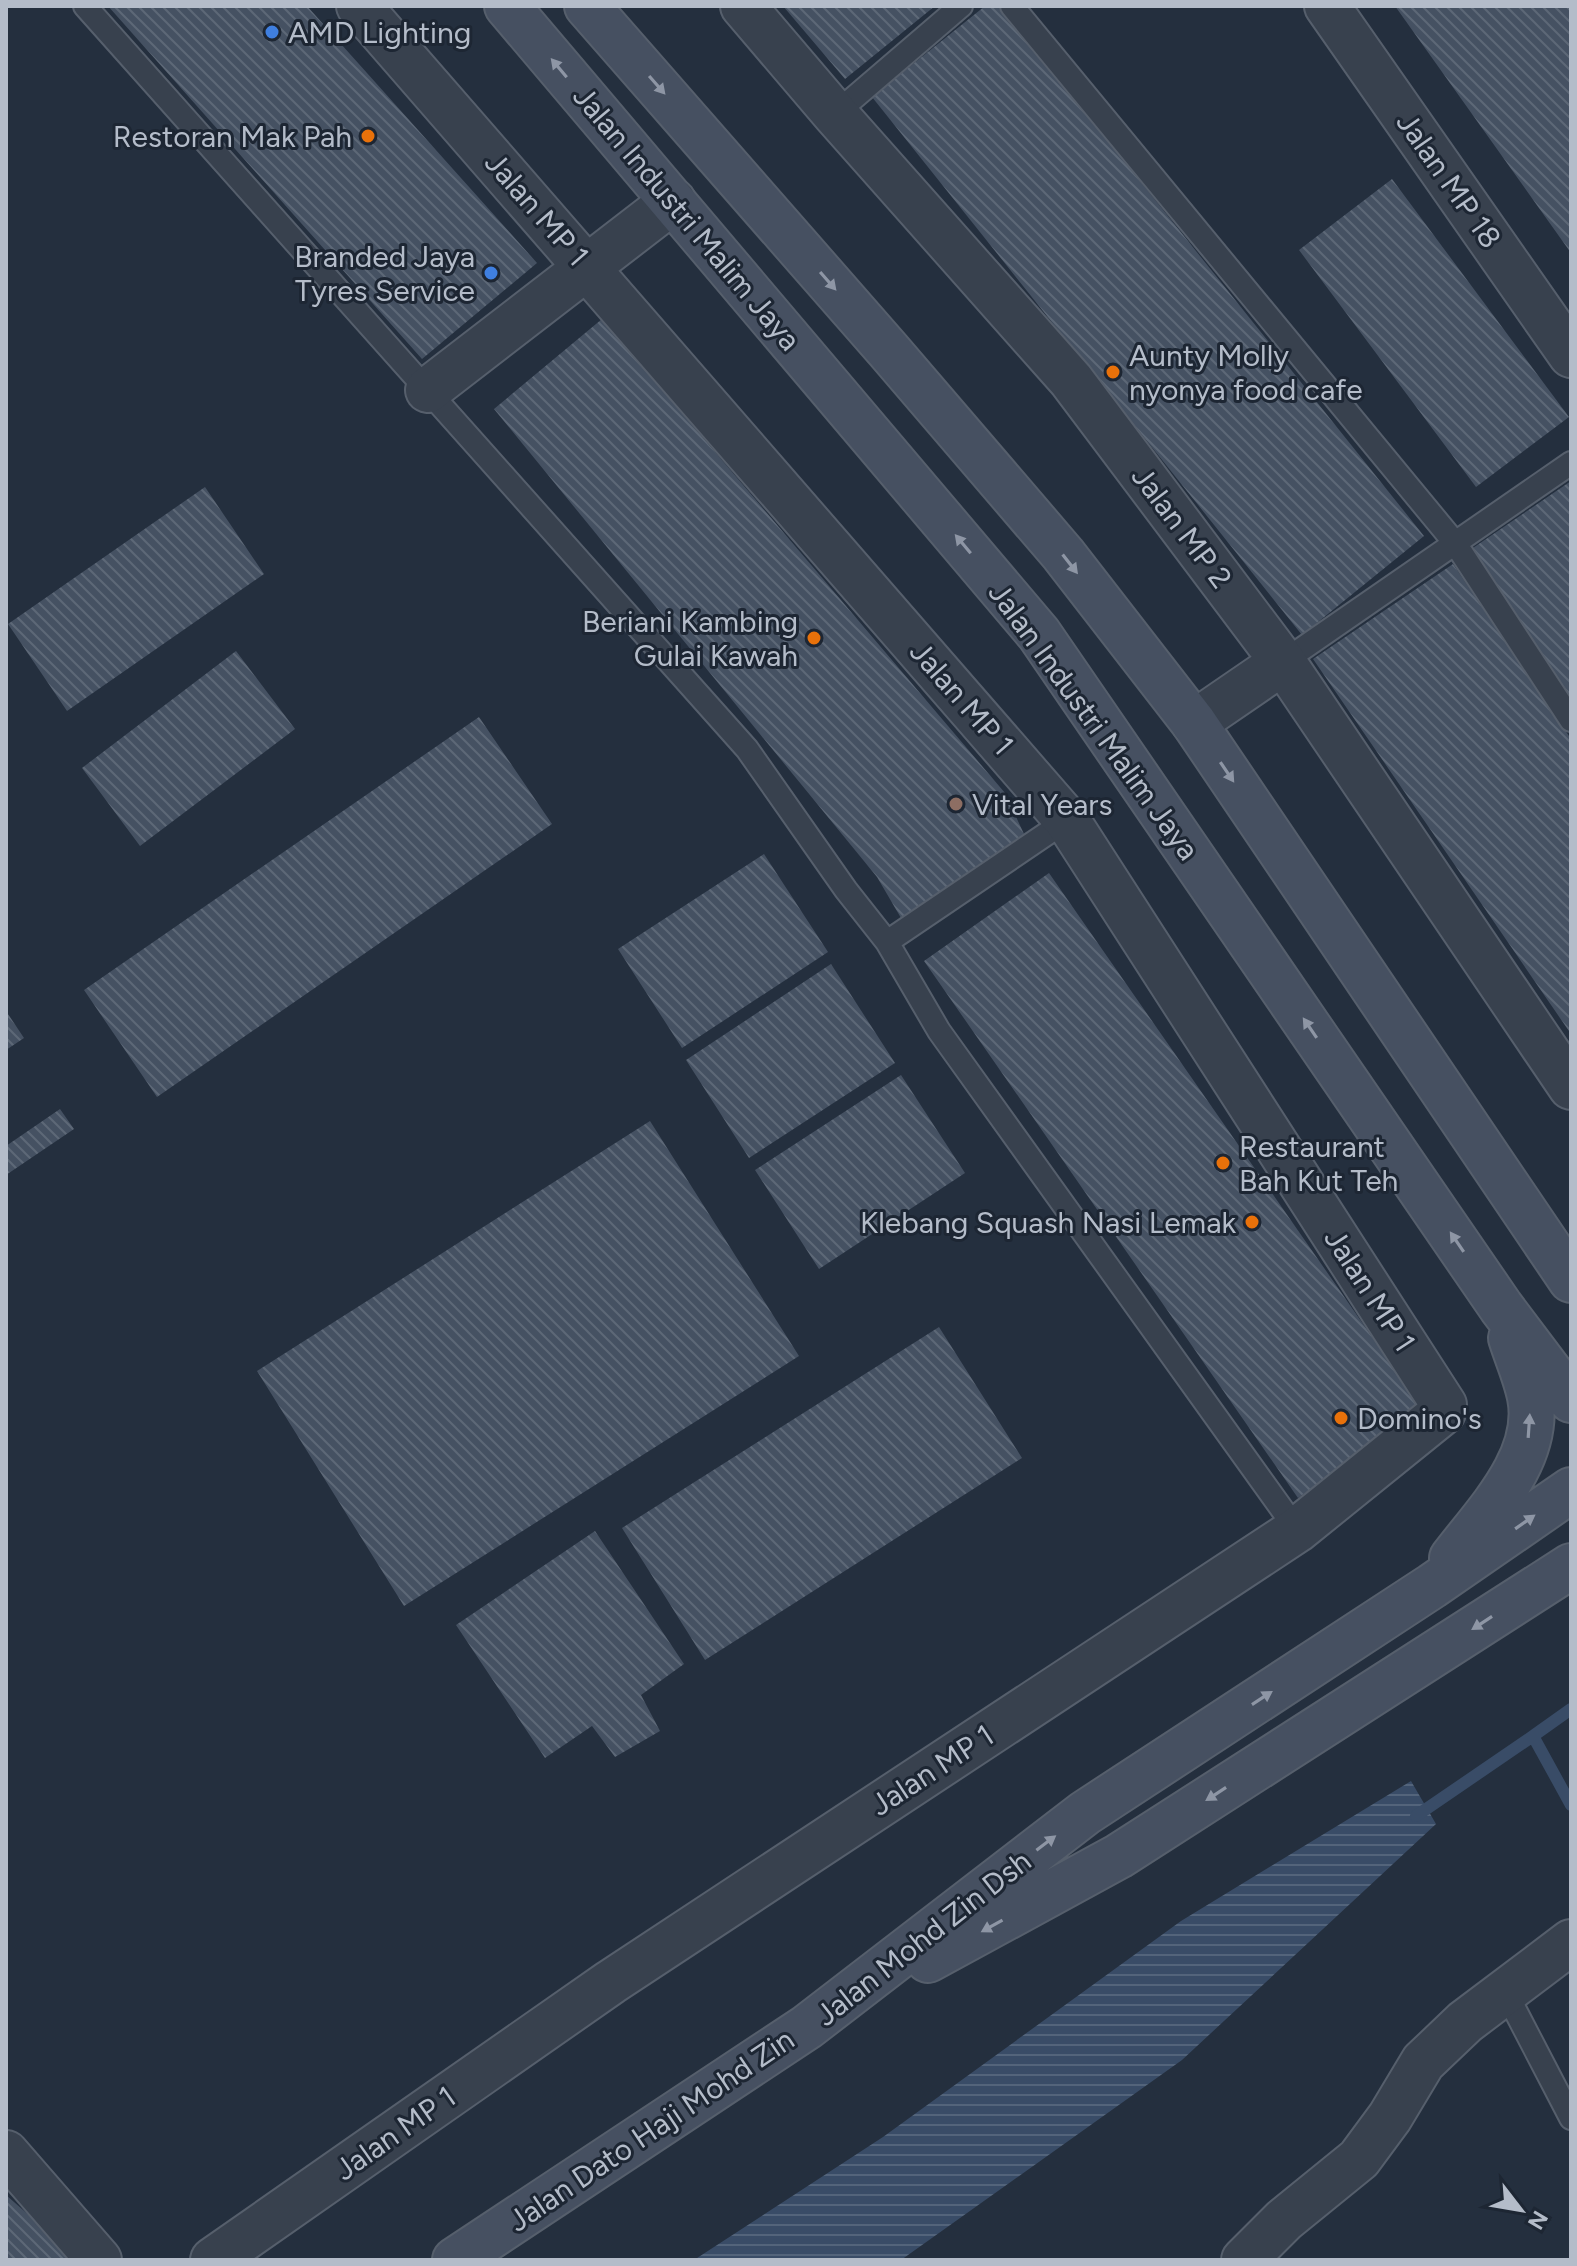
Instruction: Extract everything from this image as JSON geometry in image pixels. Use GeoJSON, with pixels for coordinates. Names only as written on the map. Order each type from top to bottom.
{"type":"FeatureCollection","features":[{"type":"Feature","properties":{"kind":"main road","name":"Jalan Industri Malim Jaya"},"geometry":{"type":"LineString","coordinates":[[507,6],[1039,634],[1501,1307],[1571,1400]]}},
{"type":"Feature","properties":{"kind":"main road","name":"Jalan Industri Malim Jaya"},"geometry":{"type":"LineString","coordinates":[[587,6],[1063,554],[1194,723],[1571,1280]]}},
{"type":"Feature","properties":{"kind":"main road"},"geometry":{"type":"LineString","coordinates":[[1432,1586],[1520,1466],[1530,1436],[1530,1399],[1501,1307]]}},
{"type":"Feature","properties":{"kind":"main road","name":"Jalan Mohd Zin Dsh"},"geometry":{"type":"LineString","coordinates":[[807,2027],[1085,1813],[1432,1586],[1571,1490]]}},
{"type":"Feature","properties":{"kind":"main road","name":"Jalan Mohd Zin Dsh"},"geometry":{"type":"LineString","coordinates":[[807,2027],[1119,1856],[1571,1566]]}},
{"type":"Feature","properties":{"kind":"main road","name":"Jalan Dato Haji Mohd Zin"},"geometry":{"type":"LineString","coordinates":[[455,2260],[807,2027]]}},
{"type":"Feature","properties":{"kind":"street","name":"Jalan MP 1"},"geometry":{"type":"LineString","coordinates":[[213,2260],[611,1982],[1297,1530],[1443,1412],[1444,1405],[1067,820],[359,6]]}},
{"type":"Feature","properties":{"kind":"street","name":"Jalan MP 2"},"geometry":{"type":"LineString","coordinates":[[743,6],[1071,380],[1283,662],[1571,1087]]}},
{"type":"Feature","properties":{"kind":"street","name":"Jalan MP 18"},"geometry":{"type":"LineString","coordinates":[[1327,6],[1571,355]]}},
{"type":"Feature","properties":{"kind":"street"},"geometry":{"type":"LineString","coordinates":[[428,390],[673,201]]}},
{"type":"Feature","properties":{"kind":"street"},"geometry":{"type":"LineString","coordinates":[[1194,723],[1283,662]]}},
{"type":"Feature","properties":{"kind":"street"},"geometry":{"type":"LineString","coordinates":[[1244,2260],[1284,2220],[1359,2159],[1390,2117],[1423,2062],[1465,2022],[1571,1942]]}},
{"type":"Feature","properties":{"kind":"street"},"geometry":{"type":"LineString","coordinates":[[8,2158],[99,2260]]}},
{"type":"Feature","properties":{"kind":"lane"},"geometry":{"type":"LineString","coordinates":[[85,6],[747,749],[846,890],[887,942],[939,1031],[1297,1530]]}},
{"type":"Feature","properties":{"kind":"lane"},"geometry":{"type":"LineString","coordinates":[[835,114],[961,6]]}},
{"type":"Feature","properties":{"kind":"lane"},"geometry":{"type":"LineString","coordinates":[[1012,6],[1455,543],[1571,720]]}},
{"type":"Feature","properties":{"kind":"lane"},"geometry":{"type":"LineString","coordinates":[[1283,662],[1571,463]]}},
{"type":"Feature","properties":{"kind":"lane"},"geometry":{"type":"LineString","coordinates":[[887,942],[1067,820]]}},
{"type":"Feature","properties":{"kind":"lane"},"geometry":{"type":"LineString","coordinates":[[1505,1991],[1571,2118]]}},
{"type":"Feature","properties":{"kind":"water"},"geometry":{"type":"Polygon","coordinates":[[[1411,1781],[1436,1824],[1182,2060],[901,2260],[694,2260],[883,2137],[1181,1921],[1411,1781]]]}},
{"type":"Feature","properties":{"kind":"building"},"geometry":{"type":"Polygon","coordinates":[[[108,6],[307,6],[537,263],[422,359],[108,6]]]}},
{"type":"Feature","properties":{"kind":"building"},"geometry":{"type":"Polygon","coordinates":[[[783,6],[935,6],[845,79],[783,6]]]}},
{"type":"Feature","properties":{"kind":"building"},"geometry":{"type":"Polygon","coordinates":[[[985,6],[1000,6],[1424,536],[1302,635],[872,97],[985,6]]]}},
{"type":"Feature","properties":{"kind":"building"},"geometry":{"type":"Polygon","coordinates":[[[1395,6],[1571,6],[1571,253],[1395,6]]]}},
{"type":"Feature","properties":{"kind":"building"},"geometry":{"type":"Polygon","coordinates":[[[1392,179],[1569,417],[1476,487],[1299,250],[1392,179]]]}},
{"type":"Feature","properties":{"kind":"building"},"geometry":{"type":"Polygon","coordinates":[[[602,319],[1005,793],[1024,834],[901,918],[877,877],[494,409],[602,319]]]}},
{"type":"Feature","properties":{"kind":"building"},"geometry":{"type":"Polygon","coordinates":[[[1571,481],[1571,705],[1467,552],[1571,481]]]}},
{"type":"Feature","properties":{"kind":"building"},"geometry":{"type":"Polygon","coordinates":[[[205,487],[264,574],[67,711],[8,624],[205,487]]]}},
{"type":"Feature","properties":{"kind":"building"},"geometry":{"type":"Polygon","coordinates":[[[1453,564],[1571,739],[1571,1034],[1313,659],[1453,564]]]}},
{"type":"Feature","properties":{"kind":"building"},"geometry":{"type":"Polygon","coordinates":[[[236,651],[295,729],[140,846],[82,768],[236,651]]]}},
{"type":"Feature","properties":{"kind":"building"},"geometry":{"type":"Polygon","coordinates":[[[479,717],[552,824],[157,1097],[84,990],[479,717]]]}},
{"type":"Feature","properties":{"kind":"building"},"geometry":{"type":"Polygon","coordinates":[[[764,854],[828,952],[682,1048],[618,949],[764,854]]]}},
{"type":"Feature","properties":{"kind":"building"},"geometry":{"type":"Polygon","coordinates":[[[1049,873],[1423,1410],[1298,1498],[924,961],[1049,873]]]}},
{"type":"Feature","properties":{"kind":"building"},"geometry":{"type":"Polygon","coordinates":[[[831,964],[895,1063],[749,1158],[686,1060],[831,964]]]}},
{"type":"Feature","properties":{"kind":"building"},"geometry":{"type":"Polygon","coordinates":[[[6,1011],[24,1038],[6,1050],[6,1011]]]}},
{"type":"Feature","properties":{"kind":"building"},"geometry":{"type":"Polygon","coordinates":[[[901,1075],[965,1173],[819,1269],[755,1170],[901,1075]]]}},
{"type":"Feature","properties":{"kind":"building"},"geometry":{"type":"Polygon","coordinates":[[[60,1109],[74,1129],[6,1175],[6,1146],[60,1109]]]}},
{"type":"Feature","properties":{"kind":"building"},"geometry":{"type":"Polygon","coordinates":[[[650,1121],[799,1356],[404,1606],[257,1371],[650,1121]]]}},
{"type":"Feature","properties":{"kind":"building"},"geometry":{"type":"Polygon","coordinates":[[[939,1327],[1022,1458],[705,1660],[622,1528],[939,1327]]]}},
{"type":"Feature","properties":{"kind":"building"},"geometry":{"type":"Polygon","coordinates":[[[595,1531],[684,1664],[641,1695],[660,1731],[615,1757],[592,1726],[545,1758],[456,1625],[595,1531]]]}},
{"type":"Feature","properties":{"kind":"building"},"geometry":{"type":"Polygon","coordinates":[[[6,2195],[78,2258],[78,2260],[6,2260],[6,2195]]]}},
{"type":"Feature","properties":{"kind":"waterway"},"geometry":{"type":"LineString","coordinates":[[1571,1709],[1533,1736],[1571,1805]]}},
{"type":"Feature","properties":{"kind":"waterway"},"geometry":{"type":"LineString","coordinates":[[1416,1816],[1533,1736]]}},
{"type":"Feature","properties":{"kind":"place","name":"AMD Lighting"},"geometry":{"type":"Point","coordinates":[272,32]}},
{"type":"Feature","properties":{"kind":"place","name":"Restoran Mak Pah"},"geometry":{"type":"Point","coordinates":[368,136]}},
{"type":"Feature","properties":{"kind":"place","name":"Branded Jaya Tyres Service"},"geometry":{"type":"Point","coordinates":[491,273]}},
{"type":"Feature","properties":{"kind":"place","name":"Aunty Molly nyonya food cafe"},"geometry":{"type":"Point","coordinates":[1113,372]}},
{"type":"Feature","properties":{"kind":"place","name":"Beriani Kambing Gulai Kawah"},"geometry":{"type":"Point","coordinates":[814,638]}},
{"type":"Feature","properties":{"kind":"place","name":"Vital Years"},"geometry":{"type":"Point","coordinates":[956,804]}},
{"type":"Feature","properties":{"kind":"place","name":"Restaurant Bah Kut Teh"},"geometry":{"type":"Point","coordinates":[1223,1163]}},
{"type":"Feature","properties":{"kind":"place","name":"Klebang Squash Nasi Lemak"},"geometry":{"type":"Point","coordinates":[1252,1222]}},
{"type":"Feature","properties":{"kind":"place","name":"Domino's"},"geometry":{"type":"Point","coordinates":[1341,1418]}}]}
